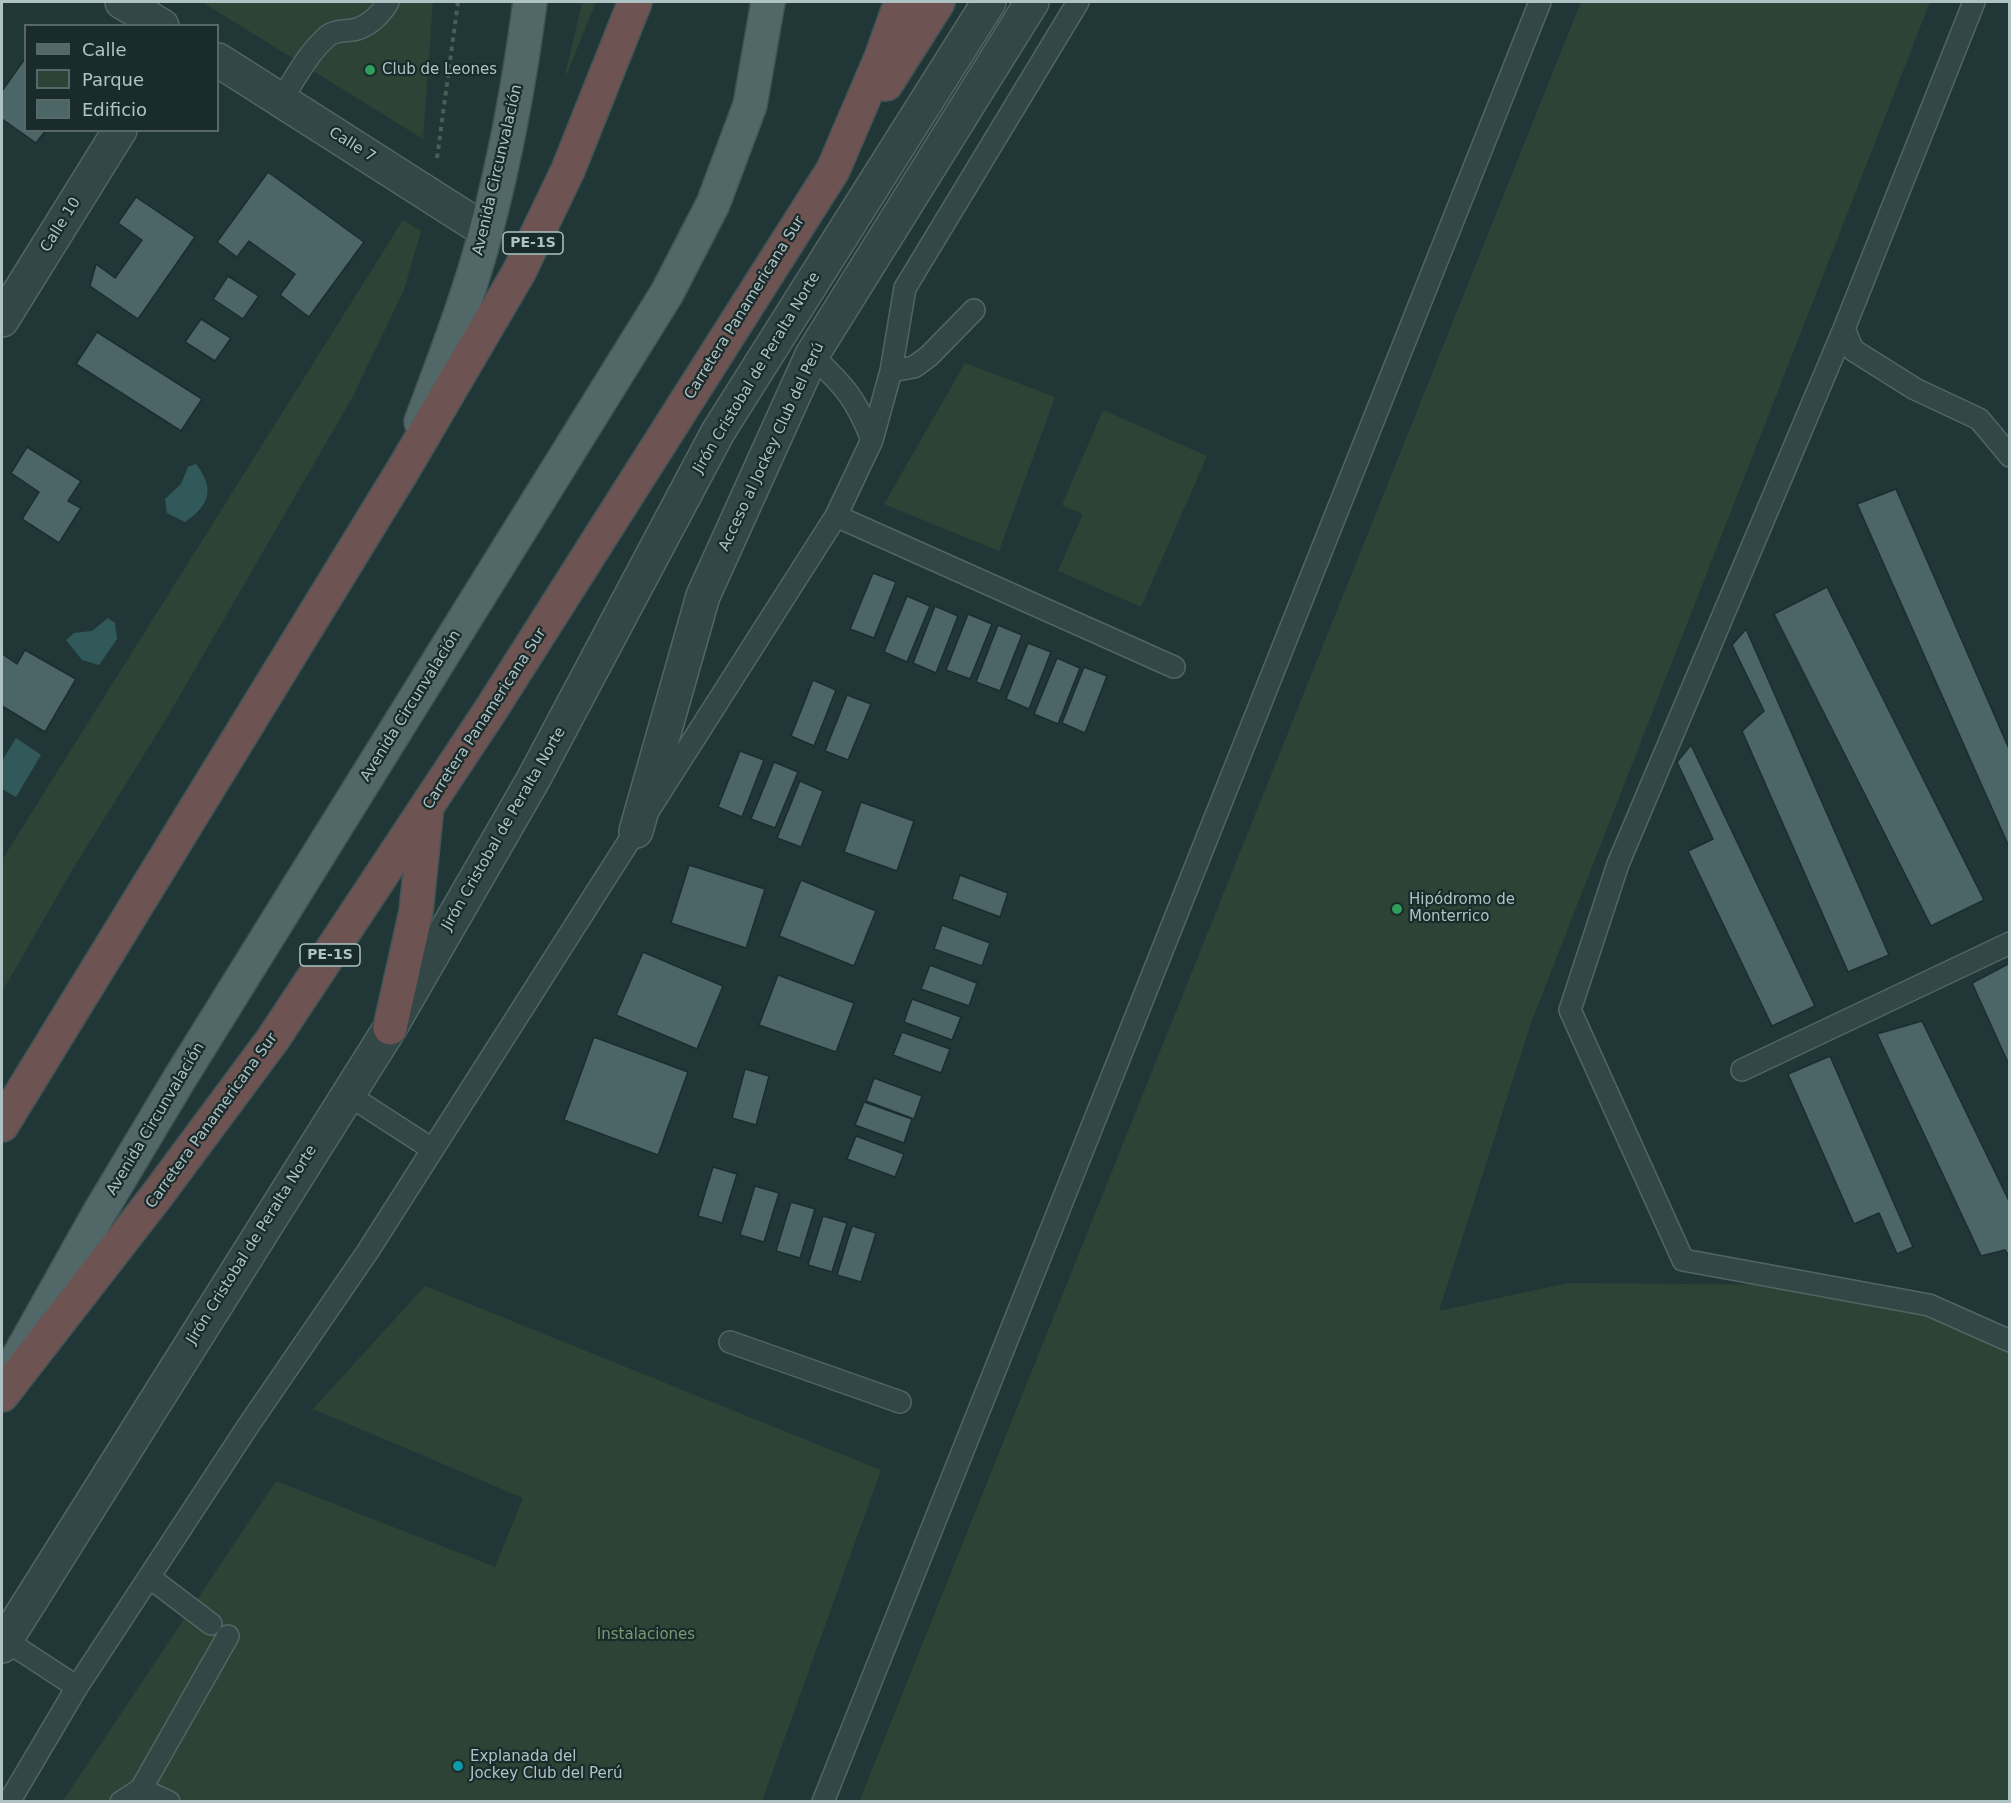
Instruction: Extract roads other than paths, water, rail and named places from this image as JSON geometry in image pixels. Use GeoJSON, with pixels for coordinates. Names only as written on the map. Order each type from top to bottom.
{"type":"FeatureCollection","features":[{"type":"Feature","properties":{"kind":"highway","name":"PE-1S"},"geometry":{"type":"LineString","coordinates":[[2,1125],[403,470],[519,272],[568,170],[635,2]]}},
{"type":"Feature","properties":{"kind":"highway","name":"Carretera Panamericana Sur"},"geometry":{"type":"LineString","coordinates":[[2,1395],[130,1230],[266,1048],[427,808],[832,170],[881,58],[901,2]]}},
{"type":"Feature","properties":{"kind":"highway"},"geometry":{"type":"LineString","coordinates":[[832,170],[938,2]]}},
{"type":"Feature","properties":{"kind":"highway"},"geometry":{"type":"LineString","coordinates":[[390,1028],[416,912],[427,808]]}},
{"type":"Feature","properties":{"kind":"main road","name":"Avenida Circunvalación"},"geometry":{"type":"LineString","coordinates":[[403,470],[457,323],[486,231],[522,63],[530,2]]}},
{"type":"Feature","properties":{"kind":"main road","name":"Avenida Circunvalación"},"geometry":{"type":"LineString","coordinates":[[2,1389],[98,1215],[168,1098],[667,293],[713,204],[750,105],[768,2]]}},
{"type":"Feature","properties":{"kind":"street"},"geometry":{"type":"LineString","coordinates":[[122,2],[159,24]]}},
{"type":"Feature","properties":{"kind":"street","name":"Jirón Cristobal de Peralta Norte"},"geometry":{"type":"LineString","coordinates":[[3,1643],[390,1028],[533,780],[718,432],[989,2]]}},
{"type":"Feature","properties":{"kind":"street","name":"Acceso al Jockey Club del Perú"},"geometry":{"type":"LineString","coordinates":[[636,831],[703,596],[812,355],[1032,2]]}},
{"type":"Feature","properties":{"kind":"street","name":"Calle 7"},"geometry":{"type":"LineString","coordinates":[[219,61],[486,231]]}},
{"type":"Feature","properties":{"kind":"street","name":"Calle 10"},"geometry":{"type":"LineString","coordinates":[[2,320],[119,132]]}},
{"type":"Feature","properties":{"kind":"lane"},"geometry":{"type":"LineString","coordinates":[[281,100],[304,64],[328,36],[338,31],[357,29],[374,19],[388,2]]}},
{"type":"Feature","properties":{"kind":"lane"},"geometry":{"type":"LineString","coordinates":[[9,1802],[77,1687],[248,1426],[369,1251],[836,516],[872,440],[891,371],[904,288],[1078,2]]}},
{"type":"Feature","properties":{"kind":"lane"},"geometry":{"type":"LineString","coordinates":[[823,1802],[1540,2]]}},
{"type":"Feature","properties":{"kind":"lane"},"geometry":{"type":"LineString","coordinates":[[1974,2],[1844,329],[1618,864],[1570,1010],[1683,1260],[1929,1305],[2010,1341]]}},
{"type":"Feature","properties":{"kind":"lane"},"geometry":{"type":"LineString","coordinates":[[891,371],[914,367],[929,356],[974,310]]}},
{"type":"Feature","properties":{"kind":"lane"},"geometry":{"type":"LineString","coordinates":[[1844,329],[1853,350],[1915,389],[1979,419],[2010,456]]}},
{"type":"Feature","properties":{"kind":"lane"},"geometry":{"type":"LineString","coordinates":[[812,355],[839,381],[859,406],[872,440]]}},
{"type":"Feature","properties":{"kind":"lane"},"geometry":{"type":"LineString","coordinates":[[836,516],[1174,668]]}},
{"type":"Feature","properties":{"kind":"lane"},"geometry":{"type":"LineString","coordinates":[[1742,1070],[2010,943]]}},
{"type":"Feature","properties":{"kind":"lane"},"geometry":{"type":"LineString","coordinates":[[347,1094],[432,1149]]}},
{"type":"Feature","properties":{"kind":"lane"},"geometry":{"type":"LineString","coordinates":[[730,1342],[900,1402]]}},
{"type":"Feature","properties":{"kind":"lane"},"geometry":{"type":"LineString","coordinates":[[122,1802],[141,1789],[219,1630],[149,1577]]}},
{"type":"Feature","properties":{"kind":"lane"},"geometry":{"type":"LineString","coordinates":[[3,1643],[77,1687]]}},
{"type":"Feature","properties":{"kind":"lane"},"geometry":{"type":"LineString","coordinates":[[141,1789],[169,1802]]}},
{"type":"Feature","properties":{"kind":"water"},"geometry":{"type":"Polygon","coordinates":[[[196,464],[206,481],[207,496],[200,509],[185,522],[167,513],[165,499],[181,484],[188,467],[196,464]]]}},
{"type":"Feature","properties":{"kind":"water"},"geometry":{"type":"Polygon","coordinates":[[[108,618],[115,623],[117,639],[99,665],[82,660],[66,640],[74,633],[92,631],[108,618]]]}},
{"type":"Feature","properties":{"kind":"water"},"geometry":{"type":"Polygon","coordinates":[[[16,738],[41,755],[16,797],[2,789],[2,761],[16,738]]]}},
{"type":"Feature","properties":{"kind":"place","name":"Club de Leones"},"geometry":{"type":"Point","coordinates":[370,70]}},
{"type":"Feature","properties":{"kind":"place","name":"Hipódromo de Monterrico"},"geometry":{"type":"Point","coordinates":[1397,909]}},
{"type":"Feature","properties":{"kind":"place","name":"Explanada del Jockey Club del Perú"},"geometry":{"type":"Point","coordinates":[458,1766]}},
{"type":"Feature","properties":{"kind":"park label","name":"Instalaciones"},"geometry":{"type":"Point","coordinates":[646,1635]}}]}
